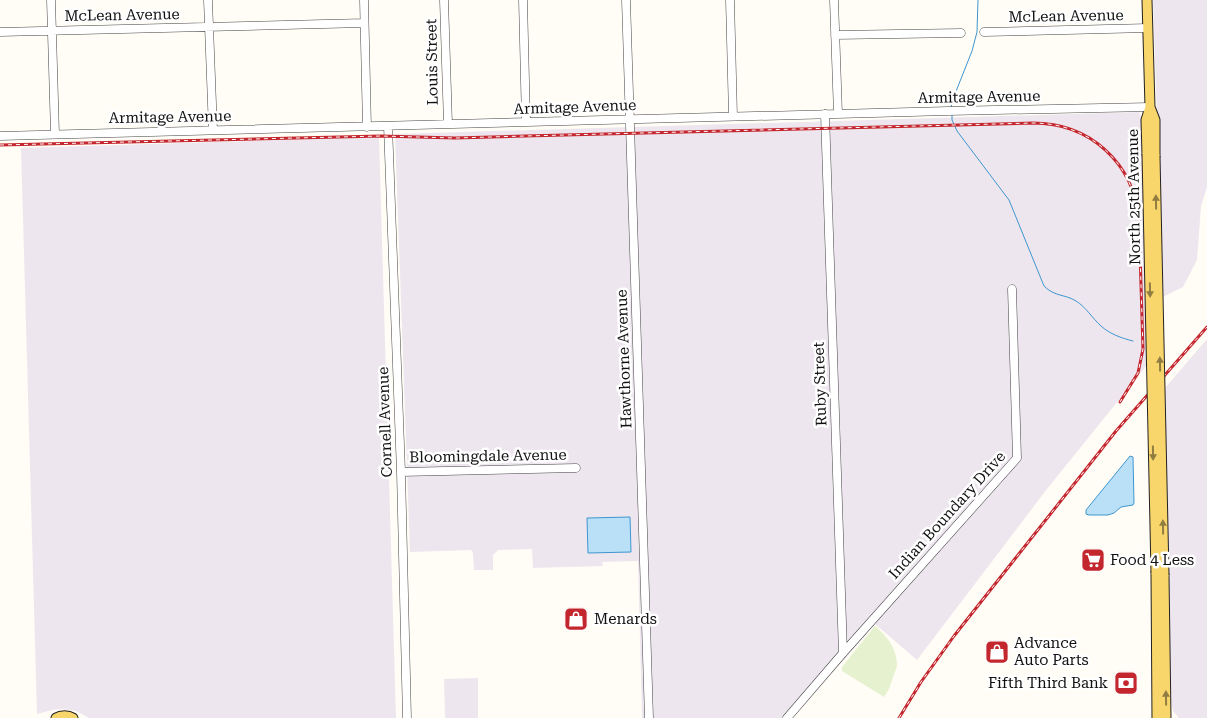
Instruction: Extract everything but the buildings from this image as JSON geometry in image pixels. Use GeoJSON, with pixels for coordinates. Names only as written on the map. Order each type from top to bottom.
{"type":"FeatureCollection","features":[{"type":"Feature","properties":{"kind":"main road","name":"North 25th Avenue"},"geometry":{"type":"LineString","coordinates":[[1147,0],[1150,107],[1155,120],[1151,141],[1160,591],[1166,718]]}},
{"type":"Feature","properties":{"kind":"main road","name":"North 25th Avenue"},"geometry":{"type":"LineString","coordinates":[[1157,718],[1160,591]]}},
{"type":"Feature","properties":{"kind":"main road"},"geometry":{"type":"LineString","coordinates":[[56,718],[59,716],[69,716],[73,718]]}},
{"type":"Feature","properties":{"kind":"street"},"geometry":{"type":"LineString","coordinates":[[51,0],[55,134]]}},
{"type":"Feature","properties":{"kind":"street"},"geometry":{"type":"LineString","coordinates":[[208,0],[213,130]]}},
{"type":"Feature","properties":{"kind":"street"},"geometry":{"type":"LineString","coordinates":[[364,0],[368,127]]}},
{"type":"Feature","properties":{"kind":"street","name":"Louis Street"},"geometry":{"type":"LineString","coordinates":[[444,0],[448,124]]}},
{"type":"Feature","properties":{"kind":"street"},"geometry":{"type":"LineString","coordinates":[[523,0],[526,122]]}},
{"type":"Feature","properties":{"kind":"street","name":"Hawthorne Avenue"},"geometry":{"type":"LineString","coordinates":[[626,0],[649,718]]}},
{"type":"Feature","properties":{"kind":"street"},"geometry":{"type":"LineString","coordinates":[[730,0],[734,116]]}},
{"type":"Feature","properties":{"kind":"street"},"geometry":{"type":"LineString","coordinates":[[834,0],[838,114]]}},
{"type":"Feature","properties":{"kind":"street","name":"McLean Avenue"},"geometry":{"type":"LineString","coordinates":[[0,32],[364,23]]}},
{"type":"Feature","properties":{"kind":"street","name":"McLean Avenue"},"geometry":{"type":"LineString","coordinates":[[984,32],[1148,28]]}},
{"type":"Feature","properties":{"kind":"street"},"geometry":{"type":"LineString","coordinates":[[835,35],[962,33]]}},
{"type":"Feature","properties":{"kind":"street","name":"Armitage Avenue"},"geometry":{"type":"LineString","coordinates":[[0,136],[1150,107]]}},
{"type":"Feature","properties":{"kind":"street","name":"Ruby Street"},"geometry":{"type":"LineString","coordinates":[[825,114],[842,653]]}},
{"type":"Feature","properties":{"kind":"street","name":"Cornell Avenue"},"geometry":{"type":"LineString","coordinates":[[388,126],[401,472],[407,718]]}},
{"type":"Feature","properties":{"kind":"street","name":"Indian Boundary Drive"},"geometry":{"type":"LineString","coordinates":[[787,718],[842,653],[1017,458],[1012,289]]}},
{"type":"Feature","properties":{"kind":"street","name":"Bloomingdale Avenue"},"geometry":{"type":"LineString","coordinates":[[401,472],[576,468]]}},
{"type":"Feature","properties":{"kind":"shaded area"},"geometry":{"type":"Polygon","coordinates":[[[1153,0],[1207,0],[1207,187],[1201,206],[1197,260],[1183,287],[1163,297],[1153,0]]]}},
{"type":"Feature","properties":{"kind":"shaded area"},"geometry":{"type":"Polygon","coordinates":[[[1139,112],[1143,122],[1147,365],[1047,489],[917,660],[875,624],[793,718],[642,718],[638,561],[602,562],[603,566],[533,568],[532,549],[498,550],[493,555],[493,570],[474,570],[473,553],[471,550],[410,552],[395,134],[1139,112]]]}},
{"type":"Feature","properties":{"kind":"shaded area"},"geometry":{"type":"Polygon","coordinates":[[[379,137],[396,718],[89,718],[76,711],[63,709],[37,714],[21,148],[379,137]]]}},
{"type":"Feature","properties":{"kind":"shaded area"},"geometry":{"type":"Polygon","coordinates":[[[1207,339],[1207,718],[1179,718],[1173,711],[1170,697],[1165,388],[1207,339]]]}},
{"type":"Feature","properties":{"kind":"shaded area"},"geometry":{"type":"Polygon","coordinates":[[[478,678],[478,718],[445,718],[444,679],[478,678]]]}},
{"type":"Feature","properties":{"kind":"green space"},"geometry":{"type":"Polygon","coordinates":[[[875,626],[891,644],[897,660],[897,666],[889,689],[884,697],[842,671],[842,667],[875,626]]]}},
{"type":"Feature","properties":{"kind":"water"},"geometry":{"type":"Polygon","coordinates":[[[1130,456],[1133,457],[1133,505],[1121,507],[1108,515],[1086,514],[1086,510],[1130,456]]]}},
{"type":"Feature","properties":{"kind":"water"},"geometry":{"type":"Polygon","coordinates":[[[630,517],[631,552],[588,553],[587,518],[630,517]]]}},
{"type":"Feature","properties":{"kind":"waterway"},"geometry":{"type":"LineString","coordinates":[[952,107],[951,104],[972,51],[977,32],[978,0]]}},
{"type":"Feature","properties":{"kind":"waterway"},"geometry":{"type":"LineString","coordinates":[[952,114],[952,120],[957,131],[1009,200],[1044,286],[1052,292],[1080,303],[1108,331],[1133,341]]}},
{"type":"Feature","properties":{"kind":"railway"},"geometry":{"type":"LineString","coordinates":[[0,145],[381,136],[455,138],[1033,123],[1054,125],[1073,130],[1106,150],[1118,164],[1128,181],[1135,199],[1139,220],[1143,349],[1138,373],[1120,402]]}},
{"type":"Feature","properties":{"kind":"railway"},"geometry":{"type":"LineString","coordinates":[[899,718],[921,682],[954,636],[1116,431],[1207,327]]}},
{"type":"Feature","properties":{"kind":"place","name":"Food 4 Less"},"geometry":{"type":"Point","coordinates":[1093,560]}},
{"type":"Feature","properties":{"kind":"place","name":"Menards"},"geometry":{"type":"Point","coordinates":[576,619]}},
{"type":"Feature","properties":{"kind":"place","name":"Advance Auto Parts"},"geometry":{"type":"Point","coordinates":[997,652]}},
{"type":"Feature","properties":{"kind":"place","name":"Fifth Third Bank"},"geometry":{"type":"Point","coordinates":[1126,683]}}]}
